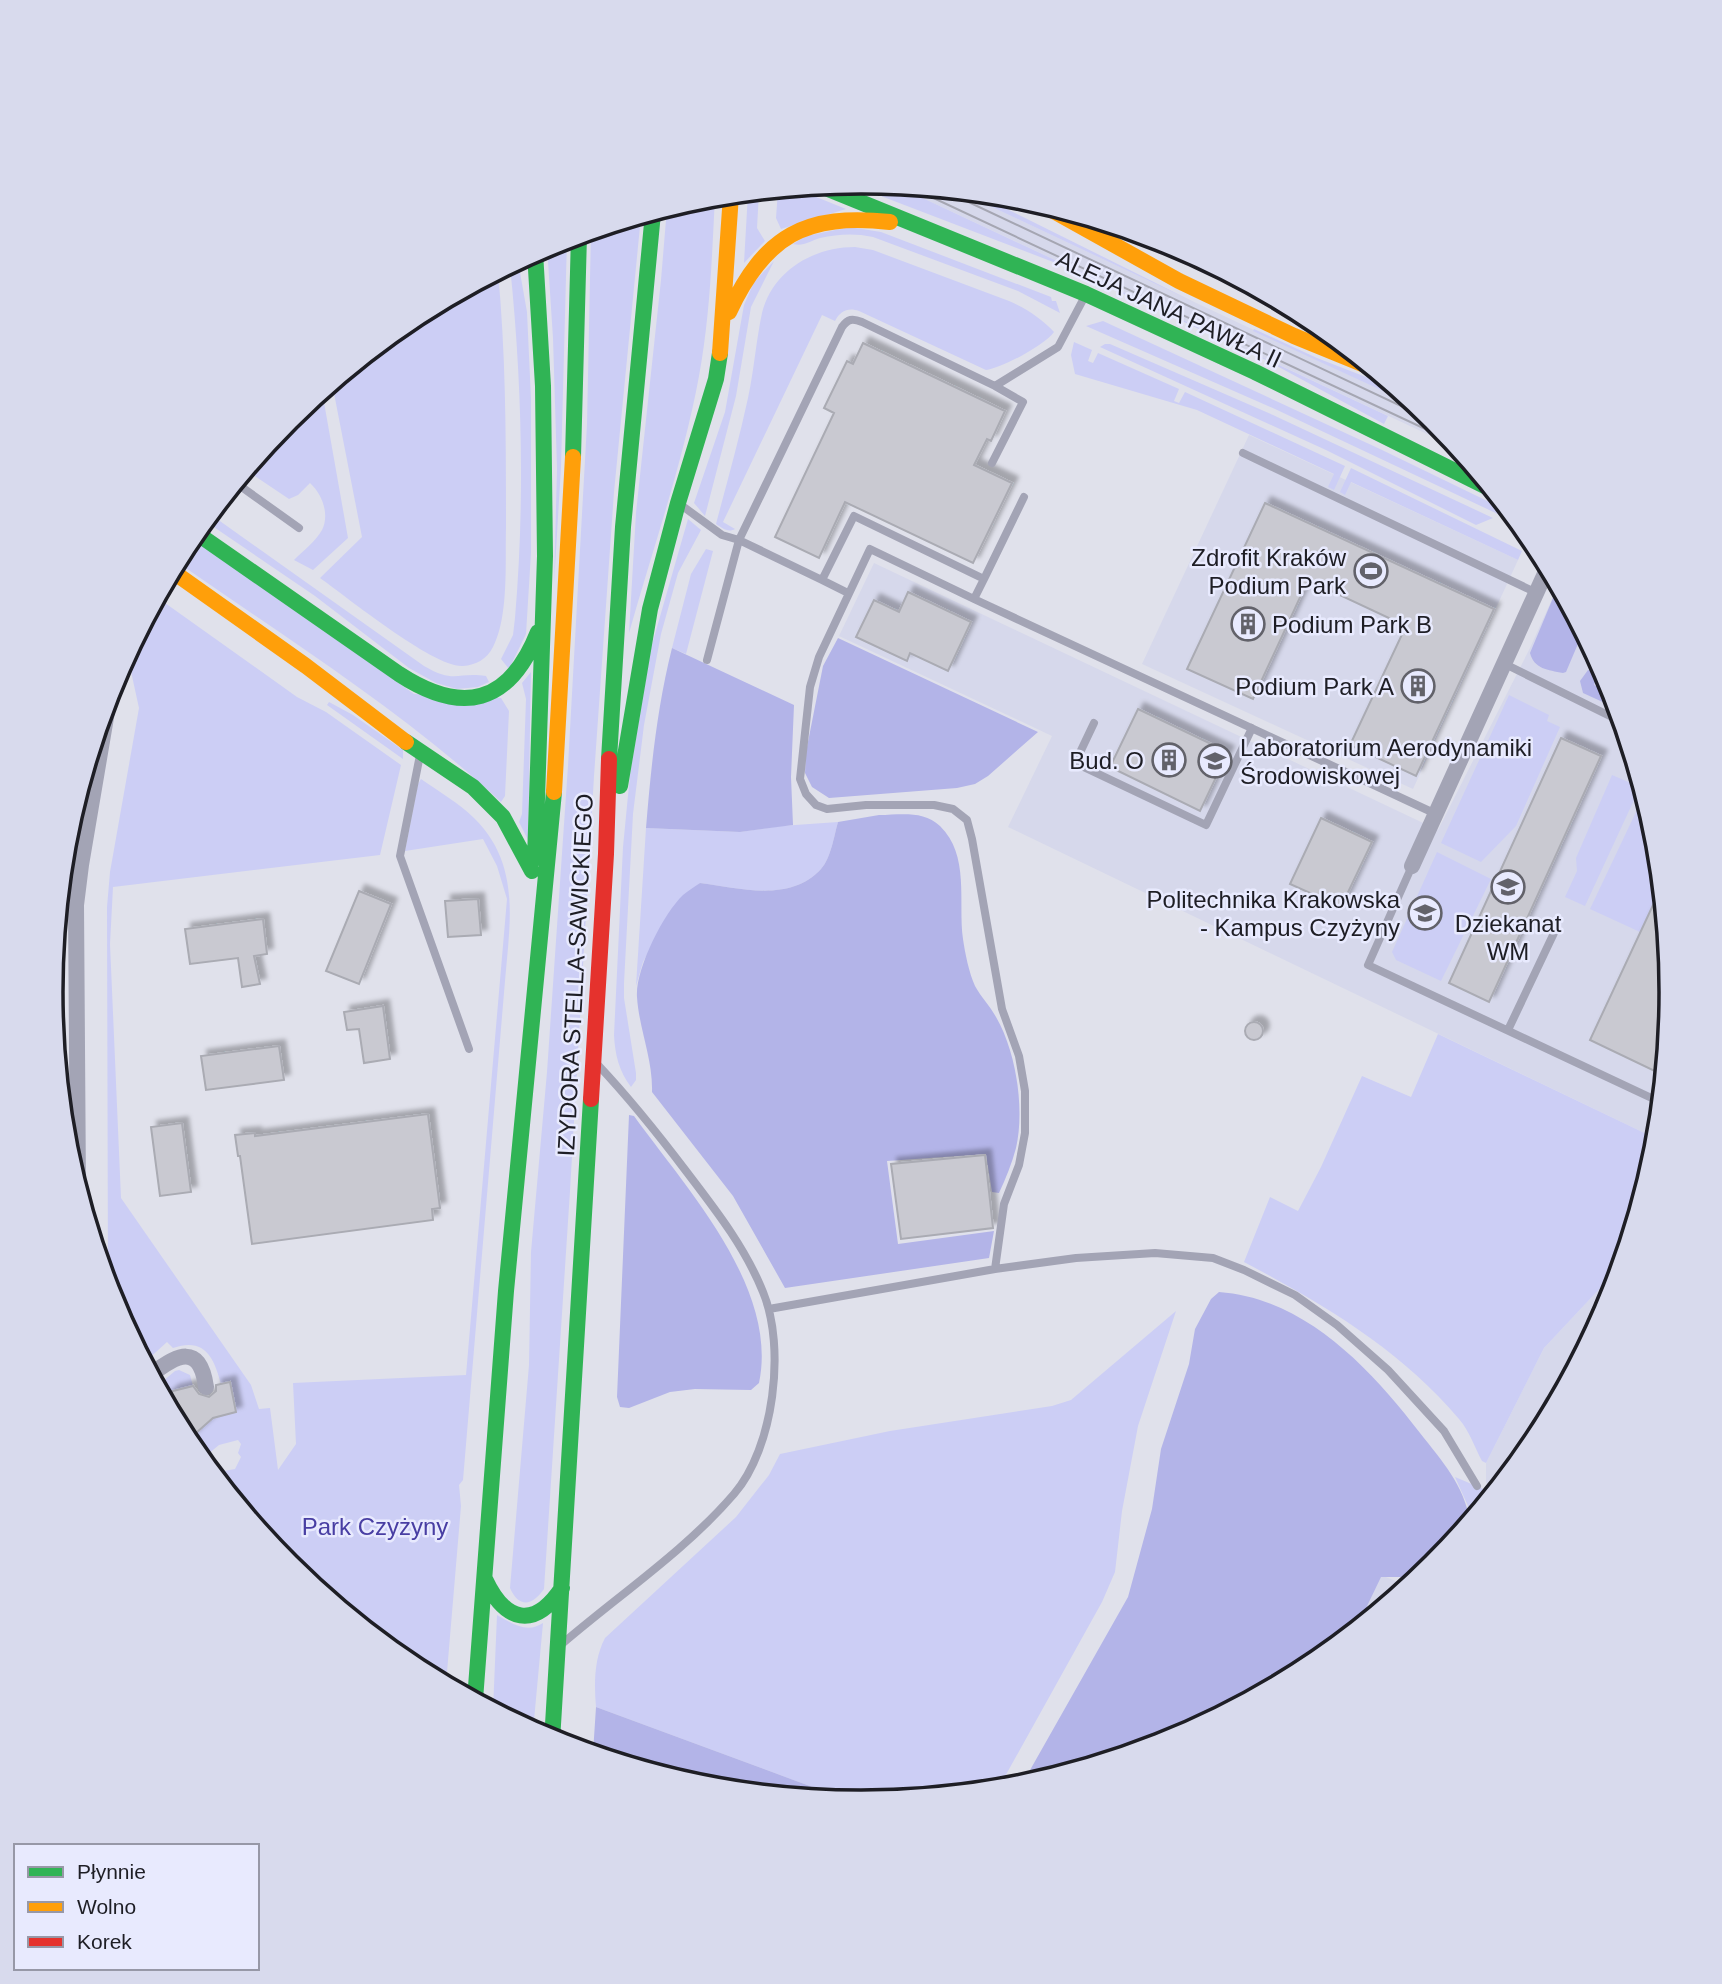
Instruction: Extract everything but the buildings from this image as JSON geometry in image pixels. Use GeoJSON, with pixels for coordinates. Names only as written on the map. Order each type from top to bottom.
{"type":"FeatureCollection","features":[{"type":"Feature","properties":{"kind":"main road","name":"ALEJA JANA PAWŁA II"},"geometry":{"type":"LineString","coordinates":[[841,195],[1086,294],[1255,372],[1472,479]]}},
{"type":"Feature","properties":{"kind":"main road"},"geometry":{"type":"LineString","coordinates":[[606,854],[629,740],[650,609],[678,503],[716,379],[722,335],[730,205]]}},
{"type":"Feature","properties":{"kind":"main road"},"geometry":{"type":"LineString","coordinates":[[722,335],[733,301],[746,277],[763,256],[790,234],[834,219],[867,219],[917,227]]}},
{"type":"Feature","properties":{"kind":"main road","name":"IZYDORA STELLA-SAWICKIEGO"},"geometry":{"type":"LineString","coordinates":[[553,1728],[560,1646],[623,527],[652,222]]}},
{"type":"Feature","properties":{"kind":"main road","name":"ALEJA JANA PAWŁA II"},"geometry":{"type":"LineString","coordinates":[[1095,229],[1189,286],[1343,356]]}},
{"type":"Feature","properties":{"kind":"main road","name":"IZYDORA STELLA-SAWICKIEGO"},"geometry":{"type":"LineString","coordinates":[[476,1690],[506,1292],[552,826],[569,545],[579,246]]}},
{"type":"Feature","properties":{"kind":"main road"},"geometry":{"type":"LineString","coordinates":[[534,877],[545,555],[542,386],[536,264]]}},
{"type":"Feature","properties":{"kind":"main road"},"geometry":{"type":"LineString","coordinates":[[204,539],[331,628],[424,689],[440,696],[459,699],[478,697],[506,683],[523,664],[535,641],[542,619]]}},
{"type":"Feature","properties":{"kind":"main road"},"geometry":{"type":"LineString","coordinates":[[180,577],[489,801],[503,817],[534,877],[542,910]]}},
{"type":"Feature","properties":{"kind":"main road"},"geometry":{"type":"LineString","coordinates":[[484,1576],[497,1604],[521,1618],[542,1613],[553,1603],[562,1588]]}},
{"type":"Feature","properties":{"kind":"street"},"geometry":{"type":"LineString","coordinates":[[1412,866],[1543,579]]}},
{"type":"Feature","properties":{"kind":"street"},"geometry":{"type":"LineString","coordinates":[[78,1147],[77,896],[101,747]]}},
{"type":"Feature","properties":{"kind":"street"},"geometry":{"type":"LineString","coordinates":[[158,1369],[170,1359],[179,1356],[194,1359],[202,1369],[206,1387]]}},
{"type":"Feature","properties":{"kind":"lane"},"geometry":{"type":"LineString","coordinates":[[995,386],[1058,347],[1086,294]]}},
{"type":"Feature","properties":{"kind":"lane"},"geometry":{"type":"LineString","coordinates":[[707,660],[739,540],[846,321],[853,319],[862,322],[1023,402],[992,463]]}},
{"type":"Feature","properties":{"kind":"lane"},"geometry":{"type":"LineString","coordinates":[[1244,453],[1537,593]]}},
{"type":"Feature","properties":{"kind":"lane"},"geometry":{"type":"LineString","coordinates":[[243,488],[299,527]]}},
{"type":"Feature","properties":{"kind":"lane"},"geometry":{"type":"LineString","coordinates":[[974,599],[1024,498]]}},
{"type":"Feature","properties":{"kind":"lane"},"geometry":{"type":"LineString","coordinates":[[678,503],[722,535],[739,540],[848,593]]}},
{"type":"Feature","properties":{"kind":"lane"},"geometry":{"type":"LineString","coordinates":[[822,580],[854,516],[984,579]]}},
{"type":"Feature","properties":{"kind":"lane"},"geometry":{"type":"LineString","coordinates":[[995,1269],[1004,1204],[1019,1166],[1026,1133],[1025,1091],[1019,1056],[1002,1009],[967,820],[953,809],[933,805],[866,805],[827,809],[816,805],[800,779],[810,687],[819,657],[870,549],[1436,814]]}},
{"type":"Feature","properties":{"kind":"lane"},"geometry":{"type":"LineString","coordinates":[[1505,664],[1609,716]]}},
{"type":"Feature","properties":{"kind":"lane"},"geometry":{"type":"LineString","coordinates":[[1094,723],[1075,763],[1206,825],[1252,728]]}},
{"type":"Feature","properties":{"kind":"lane"},"geometry":{"type":"LineString","coordinates":[[420,752],[400,856],[469,1049]]}},
{"type":"Feature","properties":{"kind":"lane"},"geometry":{"type":"LineString","coordinates":[[1412,866],[1368,965],[1652,1098]]}},
{"type":"Feature","properties":{"kind":"lane"},"geometry":{"type":"LineString","coordinates":[[1508,1030],[1554,933]]}},
{"type":"Feature","properties":{"kind":"lane"},"geometry":{"type":"LineString","coordinates":[[560,1646],[691,1537],[736,1492],[759,1452],[768,1425],[773,1394],[773,1344],[769,1309],[763,1291],[735,1238],[632,1100],[592,1059]]}},
{"type":"Feature","properties":{"kind":"lane"},"geometry":{"type":"LineString","coordinates":[[769,1309],[995,1269],[1076,1258],[1155,1253],[1213,1258],[1244,1270],[1306,1303],[1337,1325],[1388,1370],[1444,1431],[1477,1486]]}},
{"type":"Feature","properties":{"kind":"shaded area"},"geometry":{"type":"Polygon","coordinates":[[[920,197],[986,204],[1388,393],[1434,437],[920,197]]]}},
{"type":"Feature","properties":{"kind":"shaded area"},"geometry":{"type":"Polygon","coordinates":[[[1249,435],[1518,560],[1413,789],[1142,664],[1249,435]]]}},
{"type":"Feature","properties":{"kind":"shaded area","name":"Politechnika Krakowska - Kampus Czyżyny"},"geometry":{"type":"Polygon","coordinates":[[[874,563],[1438,830],[1554,596],[1577,639],[1617,735],[1644,836],[1657,940],[1659,992],[1657,1044],[1646,1134],[1008,827],[1052,736],[839,636],[874,563]]]}},
{"type":"Feature","properties":{"kind":"shaded area"},"geometry":{"type":"Polygon","coordinates":[[[1554,596],[1579,643],[1566,672],[1563,673],[1538,666],[1530,653],[1554,596]]]}},
{"type":"Feature","properties":{"kind":"shaded area"},"geometry":{"type":"Polygon","coordinates":[[[838,638],[1038,732],[988,776],[975,784],[957,788],[829,798],[812,787],[805,773],[806,752],[823,666],[838,638]]]}},
{"type":"Feature","properties":{"kind":"shaded area"},"geometry":{"type":"Polygon","coordinates":[[[672,648],[794,705],[791,777],[793,825],[740,832],[646,828],[655,738],[672,648]]]}},
{"type":"Feature","properties":{"kind":"shaded area"},"geometry":{"type":"Polygon","coordinates":[[[1588,670],[1591,671],[1596,681],[1594,685],[1598,687],[1604,703],[1583,693],[1580,681],[1588,670]]]}},
{"type":"Feature","properties":{"kind":"shaded area"},"geometry":{"type":"Polygon","coordinates":[[[911,814],[933,821],[940,826],[956,851],[961,880],[963,939],[969,969],[975,986],[994,1013],[1009,1046],[1019,1098],[1019,1133],[1009,1170],[999,1193],[992,1192],[986,1154],[887,1161],[898,1244],[994,1231],[989,1258],[785,1288],[733,1196],[652,1092],[638,1009],[638,986],[645,958],[659,929],[675,904],[689,890],[700,883],[764,891],[794,886],[808,880],[821,869],[830,853],[838,822],[879,815],[911,814]]]}},
{"type":"Feature","properties":{"kind":"shaded area"},"geometry":{"type":"Polygon","coordinates":[[[629,1115],[634,1116],[702,1207],[742,1276],[755,1311],[762,1347],[759,1383],[751,1390],[695,1389],[670,1392],[629,1408],[620,1407],[617,1397],[629,1115]]]}},
{"type":"Feature","properties":{"kind":"shaded area"},"geometry":{"type":"Polygon","coordinates":[[[1602,1286],[1577,1345],[1552,1391],[1525,1435],[1489,1484],[1486,1483],[1486,1463],[1544,1348],[1602,1286]]]}},
{"type":"Feature","properties":{"kind":"shaded area"},"geometry":{"type":"Polygon","coordinates":[[[1219,1292],[1250,1297],[1307,1322],[1333,1341],[1358,1362],[1401,1409],[1444,1464],[1463,1496],[1467,1510],[1403,1577],[1381,1577],[1365,1610],[1304,1656],[1260,1683],[1214,1708],[1118,1748],[1029,1772],[1128,1597],[1152,1509],[1161,1449],[1189,1364],[1195,1329],[1211,1299],[1219,1292]]]}},
{"type":"Feature","properties":{"kind":"shaded area"},"geometry":{"type":"Polygon","coordinates":[[[1381,1575],[1398,1582],[1387,1592],[1363,1612],[1381,1575]]]}},
{"type":"Feature","properties":{"kind":"shaded area"},"geometry":{"type":"Polygon","coordinates":[[[596,1707],[816,1788],[705,1775],[654,1763],[594,1744],[596,1707]]]}},
{"type":"Feature","properties":{"kind":"green space"},"geometry":{"type":"Polygon","coordinates":[[[877,195],[920,197],[1388,416],[1384,424],[1264,359],[1061,265],[877,195]]]}},
{"type":"Feature","properties":{"kind":"green space"},"geometry":{"type":"Polygon","coordinates":[[[813,196],[846,209],[781,229],[776,218],[777,199],[813,196]]]}},
{"type":"Feature","properties":{"kind":"green space"},"geometry":{"type":"Polygon","coordinates":[[[759,201],[757,228],[765,241],[744,263],[747,202],[759,201]]]}},
{"type":"Feature","properties":{"kind":"green space"},"geometry":{"type":"Polygon","coordinates":[[[986,204],[1003,207],[1194,302],[986,204]]]}},
{"type":"Feature","properties":{"kind":"green space"},"geometry":{"type":"Polygon","coordinates":[[[714,208],[708,309],[699,376],[676,473],[629,633],[636,513],[666,218],[714,208]]]}},
{"type":"Feature","properties":{"kind":"green space"},"geometry":{"type":"Polygon","coordinates":[[[640,225],[614,492],[544,1589],[535,1599],[522,1602],[510,1588],[529,1365],[531,1252],[547,1072],[568,766],[587,424],[591,241],[640,225]]]}},
{"type":"Feature","properties":{"kind":"green space"},"geometry":{"type":"Polygon","coordinates":[[[850,227],[881,232],[1051,297],[1052,301],[1056,301],[1060,313],[1018,291],[873,237],[840,235],[793,244],[806,236],[850,227]]]}},
{"type":"Feature","properties":{"kind":"green space"},"geometry":{"type":"Polygon","coordinates":[[[855,247],[873,250],[1009,301],[1034,315],[1054,332],[1023,355],[986,370],[859,311],[845,311],[835,321],[822,315],[723,522],[735,529],[725,530],[716,524],[744,414],[767,298],[785,273],[797,264],[825,251],[855,247]]]}},
{"type":"Feature","properties":{"kind":"green space"},"geometry":{"type":"Polygon","coordinates":[[[567,251],[561,467],[554,584],[557,469],[548,259],[567,251]]]}},
{"type":"Feature","properties":{"kind":"green space"},"geometry":{"type":"Polygon","coordinates":[[[774,261],[751,307],[736,396],[705,516],[694,503],[725,412],[744,305],[754,282],[774,261]]]}},
{"type":"Feature","properties":{"kind":"green space"},"geometry":{"type":"Polygon","coordinates":[[[520,271],[527,312],[531,399],[531,553],[526,634],[509,669],[501,659],[513,635],[518,574],[521,486],[517,353],[511,275],[520,271]]]}},
{"type":"Feature","properties":{"kind":"green space"},"geometry":{"type":"Polygon","coordinates":[[[499,281],[506,431],[506,572],[502,620],[488,655],[481,661],[463,666],[432,656],[369,615],[320,578],[362,537],[334,393],[418,328],[499,281]]]}},
{"type":"Feature","properties":{"kind":"green space"},"geometry":{"type":"Polygon","coordinates":[[[1103,321],[1492,503],[1501,515],[1275,409],[1086,326],[1103,321]]]}},
{"type":"Feature","properties":{"kind":"green space"},"geometry":{"type":"Polygon","coordinates":[[[1254,329],[1371,379],[1389,394],[1253,331],[1254,329]]]}},
{"type":"Feature","properties":{"kind":"green space"},"geometry":{"type":"Polygon","coordinates":[[[1074,342],[1092,350],[1088,361],[1093,363],[1098,353],[1179,389],[1174,401],[1179,403],[1185,392],[1345,466],[1334,490],[1328,487],[1334,474],[1197,410],[1075,374],[1071,355],[1074,342]]]}},
{"type":"Feature","properties":{"kind":"green space"},"geometry":{"type":"Polygon","coordinates":[[[1105,344],[1273,415],[1493,518],[1476,525],[1326,450],[1100,347],[1105,344]]]}},
{"type":"Feature","properties":{"kind":"green space"},"geometry":{"type":"Polygon","coordinates":[[[324,402],[348,538],[313,570],[294,560],[322,530],[324,505],[310,483],[298,495],[289,499],[254,475],[324,402]]]}},
{"type":"Feature","properties":{"kind":"green space"},"geometry":{"type":"Polygon","coordinates":[[[1351,468],[1522,551],[1518,560],[1351,482],[1345,495],[1340,492],[1351,468]]]}},
{"type":"Feature","properties":{"kind":"green space"},"geometry":{"type":"Polygon","coordinates":[[[688,519],[701,530],[678,573],[661,634],[644,725],[633,814],[624,983],[636,1073],[636,1080],[631,1087],[618,1062],[614,1035],[623,847],[630,775],[651,648],[688,519]]]}},
{"type":"Feature","properties":{"kind":"green space"},"geometry":{"type":"Polygon","coordinates":[[[218,520],[424,666],[449,676],[486,676],[489,682],[478,687],[457,689],[436,683],[409,668],[315,596],[213,527],[218,520]]]}},
{"type":"Feature","properties":{"kind":"green space"},"geometry":{"type":"Polygon","coordinates":[[[201,543],[414,694],[501,698],[509,711],[505,796],[501,802],[424,737],[302,647],[185,568],[201,543]]]}},
{"type":"Feature","properties":{"kind":"green space"},"geometry":{"type":"Polygon","coordinates":[[[706,549],[713,551],[686,654],[672,648],[691,574],[706,549]]]}},
{"type":"Feature","properties":{"kind":"green space","name":"Park Czyżyny"},"geometry":{"type":"Polygon","coordinates":[[[165,603],[297,697],[326,712],[401,765],[380,855],[113,887],[110,944],[121,1198],[251,1385],[259,1409],[270,1408],[278,1470],[296,1444],[293,1383],[466,1375],[507,899],[497,866],[483,839],[405,851],[421,779],[474,818],[489,836],[506,874],[509,937],[463,1480],[459,1485],[461,1506],[447,1674],[375,1625],[335,1592],[261,1518],[228,1478],[223,1471],[235,1469],[241,1457],[238,1453],[241,1444],[238,1440],[219,1445],[210,1453],[196,1433],[213,1418],[236,1412],[230,1382],[221,1384],[211,1358],[193,1345],[173,1348],[167,1342],[151,1356],[108,1256],[107,907],[110,872],[139,708],[131,671],[165,603]]]}},
{"type":"Feature","properties":{"kind":"green space"},"geometry":{"type":"Polygon","coordinates":[[[531,672],[528,840],[519,822],[522,814],[526,699],[522,683],[531,672]]]}},
{"type":"Feature","properties":{"kind":"green space"},"geometry":{"type":"Polygon","coordinates":[[[1509,695],[1549,715],[1547,721],[1560,727],[1516,826],[1481,862],[1441,843],[1509,695]]]}},
{"type":"Feature","properties":{"kind":"green space"},"geometry":{"type":"Polygon","coordinates":[[[329,702],[353,715],[403,750],[403,759],[327,705],[329,702]]]}},
{"type":"Feature","properties":{"kind":"green space"},"geometry":{"type":"Polygon","coordinates":[[[1612,775],[1632,783],[1635,798],[1585,906],[1565,897],[1577,871],[1576,858],[1612,775]]]}},
{"type":"Feature","properties":{"kind":"green space"},"geometry":{"type":"Polygon","coordinates":[[[1638,809],[1654,904],[1640,932],[1590,909],[1638,809]]]}},
{"type":"Feature","properties":{"kind":"green space"},"geometry":{"type":"Polygon","coordinates":[[[838,822],[830,853],[821,869],[808,880],[779,890],[764,891],[700,883],[667,916],[643,962],[636,986],[646,828],[740,832],[838,822]]]}},
{"type":"Feature","properties":{"kind":"green space"},"geometry":{"type":"Polygon","coordinates":[[[1437,852],[1491,879],[1441,981],[1396,960],[1392,952],[1437,852]]]}},
{"type":"Feature","properties":{"kind":"green space"},"geometry":{"type":"Polygon","coordinates":[[[1438,1034],[1646,1134],[1632,1199],[1602,1286],[1544,1348],[1486,1463],[1482,1461],[1459,1419],[1412,1371],[1359,1330],[1303,1294],[1244,1262],[1270,1197],[1298,1211],[1362,1076],[1411,1097],[1438,1034]]]}},
{"type":"Feature","properties":{"kind":"green space"},"geometry":{"type":"Polygon","coordinates":[[[1176,1311],[1138,1426],[1122,1511],[1115,1572],[1102,1602],[1005,1777],[913,1788],[816,1788],[596,1707],[596,1672],[605,1638],[736,1517],[769,1475],[780,1454],[890,1431],[1052,1406],[1071,1400],[1176,1311]]]}},
{"type":"Feature","properties":{"kind":"green space"},"geometry":{"type":"Polygon","coordinates":[[[175,1371],[190,1375],[193,1386],[171,1393],[164,1380],[175,1371]]]}},
{"type":"Feature","properties":{"kind":"green space"},"geometry":{"type":"Polygon","coordinates":[[[1455,1477],[1485,1489],[1468,1509],[1455,1477]]]}},
{"type":"Feature","properties":{"kind":"green space"},"geometry":{"type":"Polygon","coordinates":[[[497,1615],[525,1627],[531,1628],[543,1623],[534,1719],[493,1700],[497,1615]]]}},
{"type":"Feature","properties":{"kind":"tram line"},"geometry":{"type":"LineString","coordinates":[[933,198],[1426,430]]}},
{"type":"Feature","properties":{"kind":"tram line"},"geometry":{"type":"LineString","coordinates":[[967,201],[1403,407]]}},
{"type":"Feature","properties":{"kind":"traffic: fast"},"geometry":{"type":"LineString","coordinates":[[842,195],[1086,294],[1255,372],[1472,480]]}},
{"type":"Feature","properties":{"kind":"traffic: fast"},"geometry":{"type":"LineString","coordinates":[[609,759],[623,527],[652,222]]}},
{"type":"Feature","properties":{"kind":"traffic: fast"},"geometry":{"type":"LineString","coordinates":[[573,457],[579,246]]}},
{"type":"Feature","properties":{"kind":"traffic: fast"},"geometry":{"type":"LineString","coordinates":[[535,859],[545,556],[543,386],[536,264]]}},
{"type":"Feature","properties":{"kind":"traffic: fast"},"geometry":{"type":"LineString","coordinates":[[620,786],[650,609],[678,503],[716,379],[720,353]]}},
{"type":"Feature","properties":{"kind":"traffic: fast"},"geometry":{"type":"LineString","coordinates":[[204,539],[399,674],[443,695],[463,698],[481,696],[498,688],[513,675],[538,632]]}},
{"type":"Feature","properties":{"kind":"traffic: fast"},"geometry":{"type":"LineString","coordinates":[[406,742],[473,787],[503,817],[532,871]]}},
{"type":"Feature","properties":{"kind":"traffic: fast"},"geometry":{"type":"LineString","coordinates":[[476,1690],[506,1291],[554,792]]}},
{"type":"Feature","properties":{"kind":"traffic: fast"},"geometry":{"type":"LineString","coordinates":[[553,1728],[591,1099]]}},
{"type":"Feature","properties":{"kind":"traffic: fast"},"geometry":{"type":"LineString","coordinates":[[485,1579],[502,1604],[511,1612],[521,1615],[531,1615],[541,1610],[562,1588]]}},
{"type":"Feature","properties":{"kind":"traffic: slow"},"geometry":{"type":"LineString","coordinates":[[720,353],[730,205]]}},
{"type":"Feature","properties":{"kind":"traffic: slow"},"geometry":{"type":"LineString","coordinates":[[729,312],[758,264],[774,247],[792,235],[812,226],[834,221],[890,222]]}},
{"type":"Feature","properties":{"kind":"traffic: slow"},"geometry":{"type":"LineString","coordinates":[[1076,223],[1179,281],[1294,336],[1343,356]]}},
{"type":"Feature","properties":{"kind":"traffic: slow"},"geometry":{"type":"LineString","coordinates":[[554,792],[573,457]]}},
{"type":"Feature","properties":{"kind":"traffic: slow"},"geometry":{"type":"LineString","coordinates":[[180,577],[306,666],[406,742]]}},
{"type":"Feature","properties":{"kind":"traffic: jam"},"geometry":{"type":"LineString","coordinates":[[591,1099],[609,759]]}},
{"type":"Feature","properties":{"kind":"place","name":"Zdrofit Kraków Podium Park"},"geometry":{"type":"Point","coordinates":[1371,571]}},
{"type":"Feature","properties":{"kind":"place","name":"Podium Park B"},"geometry":{"type":"Point","coordinates":[1248,624]}},
{"type":"Feature","properties":{"kind":"place","name":"Podium Park A"},"geometry":{"type":"Point","coordinates":[1418,686]}},
{"type":"Feature","properties":{"kind":"place","name":"Bud. O"},"geometry":{"type":"Point","coordinates":[1169,760]}},
{"type":"Feature","properties":{"kind":"place","name":"Laboratorium Aerodynamiki Środowiskowej"},"geometry":{"type":"Point","coordinates":[1215,761]}},
{"type":"Feature","properties":{"kind":"place","name":"Dziekanat WM"},"geometry":{"type":"Point","coordinates":[1508,887]}},
{"type":"Feature","properties":{"kind":"place","name":"Politechnika Krakowska - Kampus Czyżyny"},"geometry":{"type":"Point","coordinates":[1425,913]}}]}
